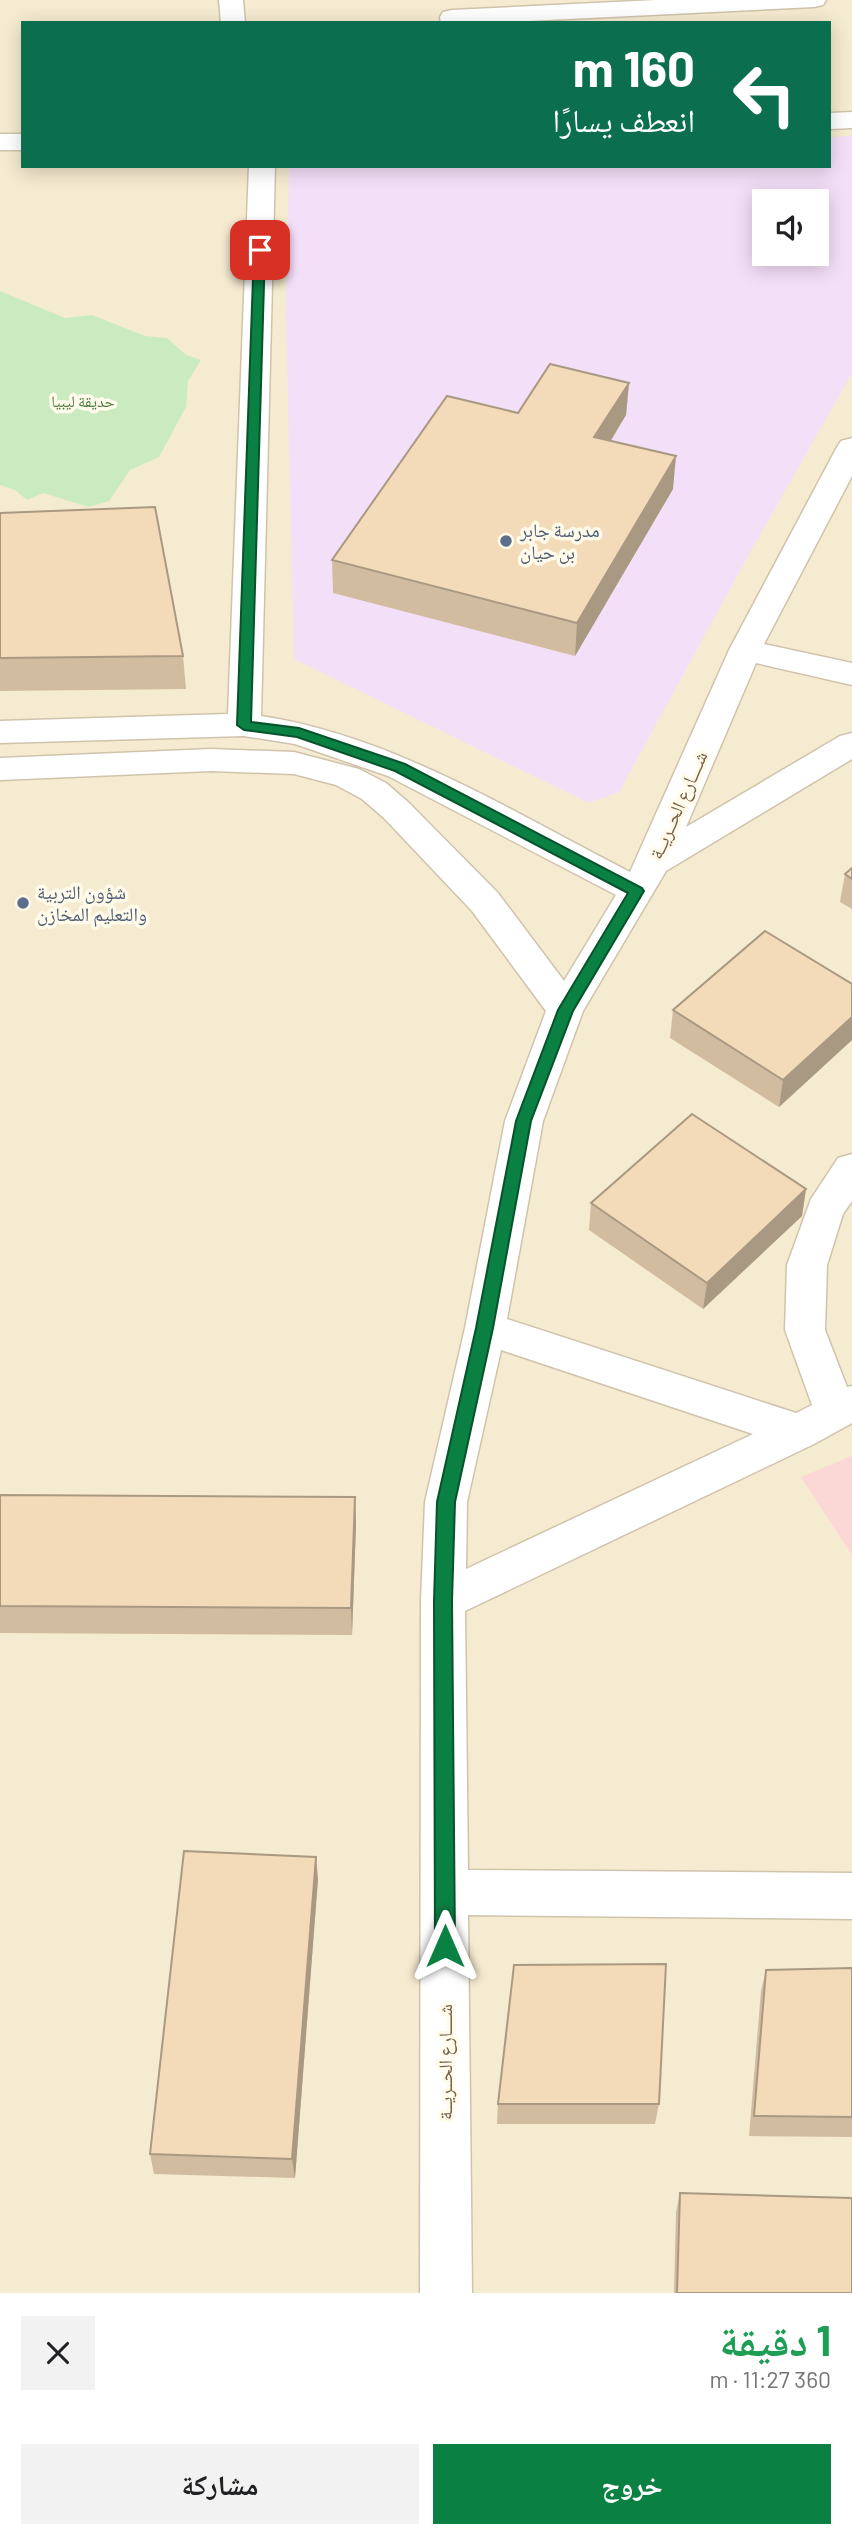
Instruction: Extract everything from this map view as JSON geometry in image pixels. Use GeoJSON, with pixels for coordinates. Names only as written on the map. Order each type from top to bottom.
{"type":"FeatureCollection","features":[{"type":"Feature","properties":{"kind":"street"},"geometry":{"type":"LineString","coordinates":[[231,0],[233,21]]}},
{"type":"Feature","properties":{"kind":"street"},"geometry":{"type":"LineString","coordinates":[[451,13],[814,0]]}},
{"type":"Feature","properties":{"kind":"street"},"geometry":{"type":"LineString","coordinates":[[831,121],[852,120]]}},
{"type":"Feature","properties":{"kind":"street"},"geometry":{"type":"LineString","coordinates":[[0,142],[21,142]]}},
{"type":"Feature","properties":{"kind":"street"},"geometry":{"type":"LineString","coordinates":[[244,725],[262,168]]}},
{"type":"Feature","properties":{"kind":"street","name":"شــــارع الحــريــة"},"geometry":{"type":"LineString","coordinates":[[446,2293],[443,1601],[446,1502],[485,1328],[524,1121],[565,1010],[645,876],[746,650],[849,460]]}},
{"type":"Feature","properties":{"kind":"street"},"geometry":{"type":"LineString","coordinates":[[746,650],[852,674]]}},
{"type":"Feature","properties":{"kind":"street"},"geometry":{"type":"LineString","coordinates":[[0,732],[244,725],[299,733],[400,768],[645,876],[852,744]]}},
{"type":"Feature","properties":{"kind":"street"},"geometry":{"type":"LineString","coordinates":[[0,769],[211,760],[294,763],[347,777],[374,791],[396,810],[485,902],[565,1010]]}},
{"type":"Feature","properties":{"kind":"street"},"geometry":{"type":"LineString","coordinates":[[443,1601],[799,1432],[843,1407],[805,1329],[807,1265],[825,1210],[852,1169]]}},
{"type":"Feature","properties":{"kind":"street"},"geometry":{"type":"LineString","coordinates":[[485,1328],[799,1432]]}},
{"type":"Feature","properties":{"kind":"street"},"geometry":{"type":"LineString","coordinates":[[445,1892],[852,1896]]}},
{"type":"Feature","properties":{"kind":"shaded area"},"geometry":{"type":"Polygon","coordinates":[[[0,0],[852,0],[852,2293],[0,2293],[0,0]]]}},
{"type":"Feature","properties":{"kind":"shaded area"},"geometry":{"type":"Polygon","coordinates":[[[852,136],[852,373],[619,792],[589,803],[294,659],[286,317],[289,168],[831,168],[831,137],[852,136]]]}},
{"type":"Feature","properties":{"kind":"shaded area"},"geometry":{"type":"Polygon","coordinates":[[[852,1456],[852,1555],[801,1477],[852,1456]]]}},
{"type":"Feature","properties":{"kind":"green space","name":"حديقة ليبيا"},"geometry":{"type":"Polygon","coordinates":[[[0,291],[65,318],[92,315],[145,336],[167,338],[186,355],[201,360],[188,381],[186,407],[159,457],[130,470],[109,501],[89,507],[43,493],[27,500],[15,490],[0,485],[0,291]]]}},
{"type":"Feature","properties":{"kind":"building","name":"مدرسة جابر بن حيان"},"geometry":{"type":"Polygon","coordinates":[[[550,364],[629,383],[594,437],[676,456],[577,623],[332,560],[447,396],[518,413],[550,364]]]}},
{"type":"Feature","properties":{"kind":"building"},"geometry":{"type":"Polygon","coordinates":[[[155,507],[183,656],[0,658],[0,513],[155,507]]]}},
{"type":"Feature","properties":{"kind":"building"},"geometry":{"type":"Polygon","coordinates":[[[852,868],[852,879],[845,874],[852,868]]]}},
{"type":"Feature","properties":{"kind":"building"},"geometry":{"type":"Polygon","coordinates":[[[765,931],[852,984],[852,1017],[783,1080],[673,1010],[765,931]]]}},
{"type":"Feature","properties":{"kind":"building"},"geometry":{"type":"Polygon","coordinates":[[[692,1114],[806,1189],[707,1283],[591,1203],[692,1114]]]}},
{"type":"Feature","properties":{"kind":"building"},"geometry":{"type":"Polygon","coordinates":[[[0,1495],[355,1497],[351,1608],[0,1606],[0,1495]]]}},
{"type":"Feature","properties":{"kind":"building"},"geometry":{"type":"Polygon","coordinates":[[[184,1851],[316,1857],[292,2159],[150,2154],[184,1851]]]}},
{"type":"Feature","properties":{"kind":"building"},"geometry":{"type":"Polygon","coordinates":[[[666,1964],[659,2104],[498,2104],[514,1965],[666,1964]]]}},
{"type":"Feature","properties":{"kind":"building"},"geometry":{"type":"Polygon","coordinates":[[[852,1968],[852,2117],[754,2116],[766,1970],[852,1968]]]}},
{"type":"Feature","properties":{"kind":"building"},"geometry":{"type":"Polygon","coordinates":[[[680,2193],[852,2198],[852,2293],[677,2293],[680,2193]]]}},
{"type":"Feature","properties":{"kind":"place","name":"مدرسة جابر بن حيان"},"geometry":{"type":"Point","coordinates":[506,541]}},
{"type":"Feature","properties":{"kind":"place","name":"شؤون التربية والتعليم المخازن"},"geometry":{"type":"Point","coordinates":[23,903]}},
{"type":"Feature","properties":{"kind":"route"},"geometry":{"type":"LineString","coordinates":[[260,250],[244,725],[299,733],[400,768],[636,891],[565,1010],[524,1121],[485,1328],[446,1502],[443,1601],[445,1946]]}}]}
